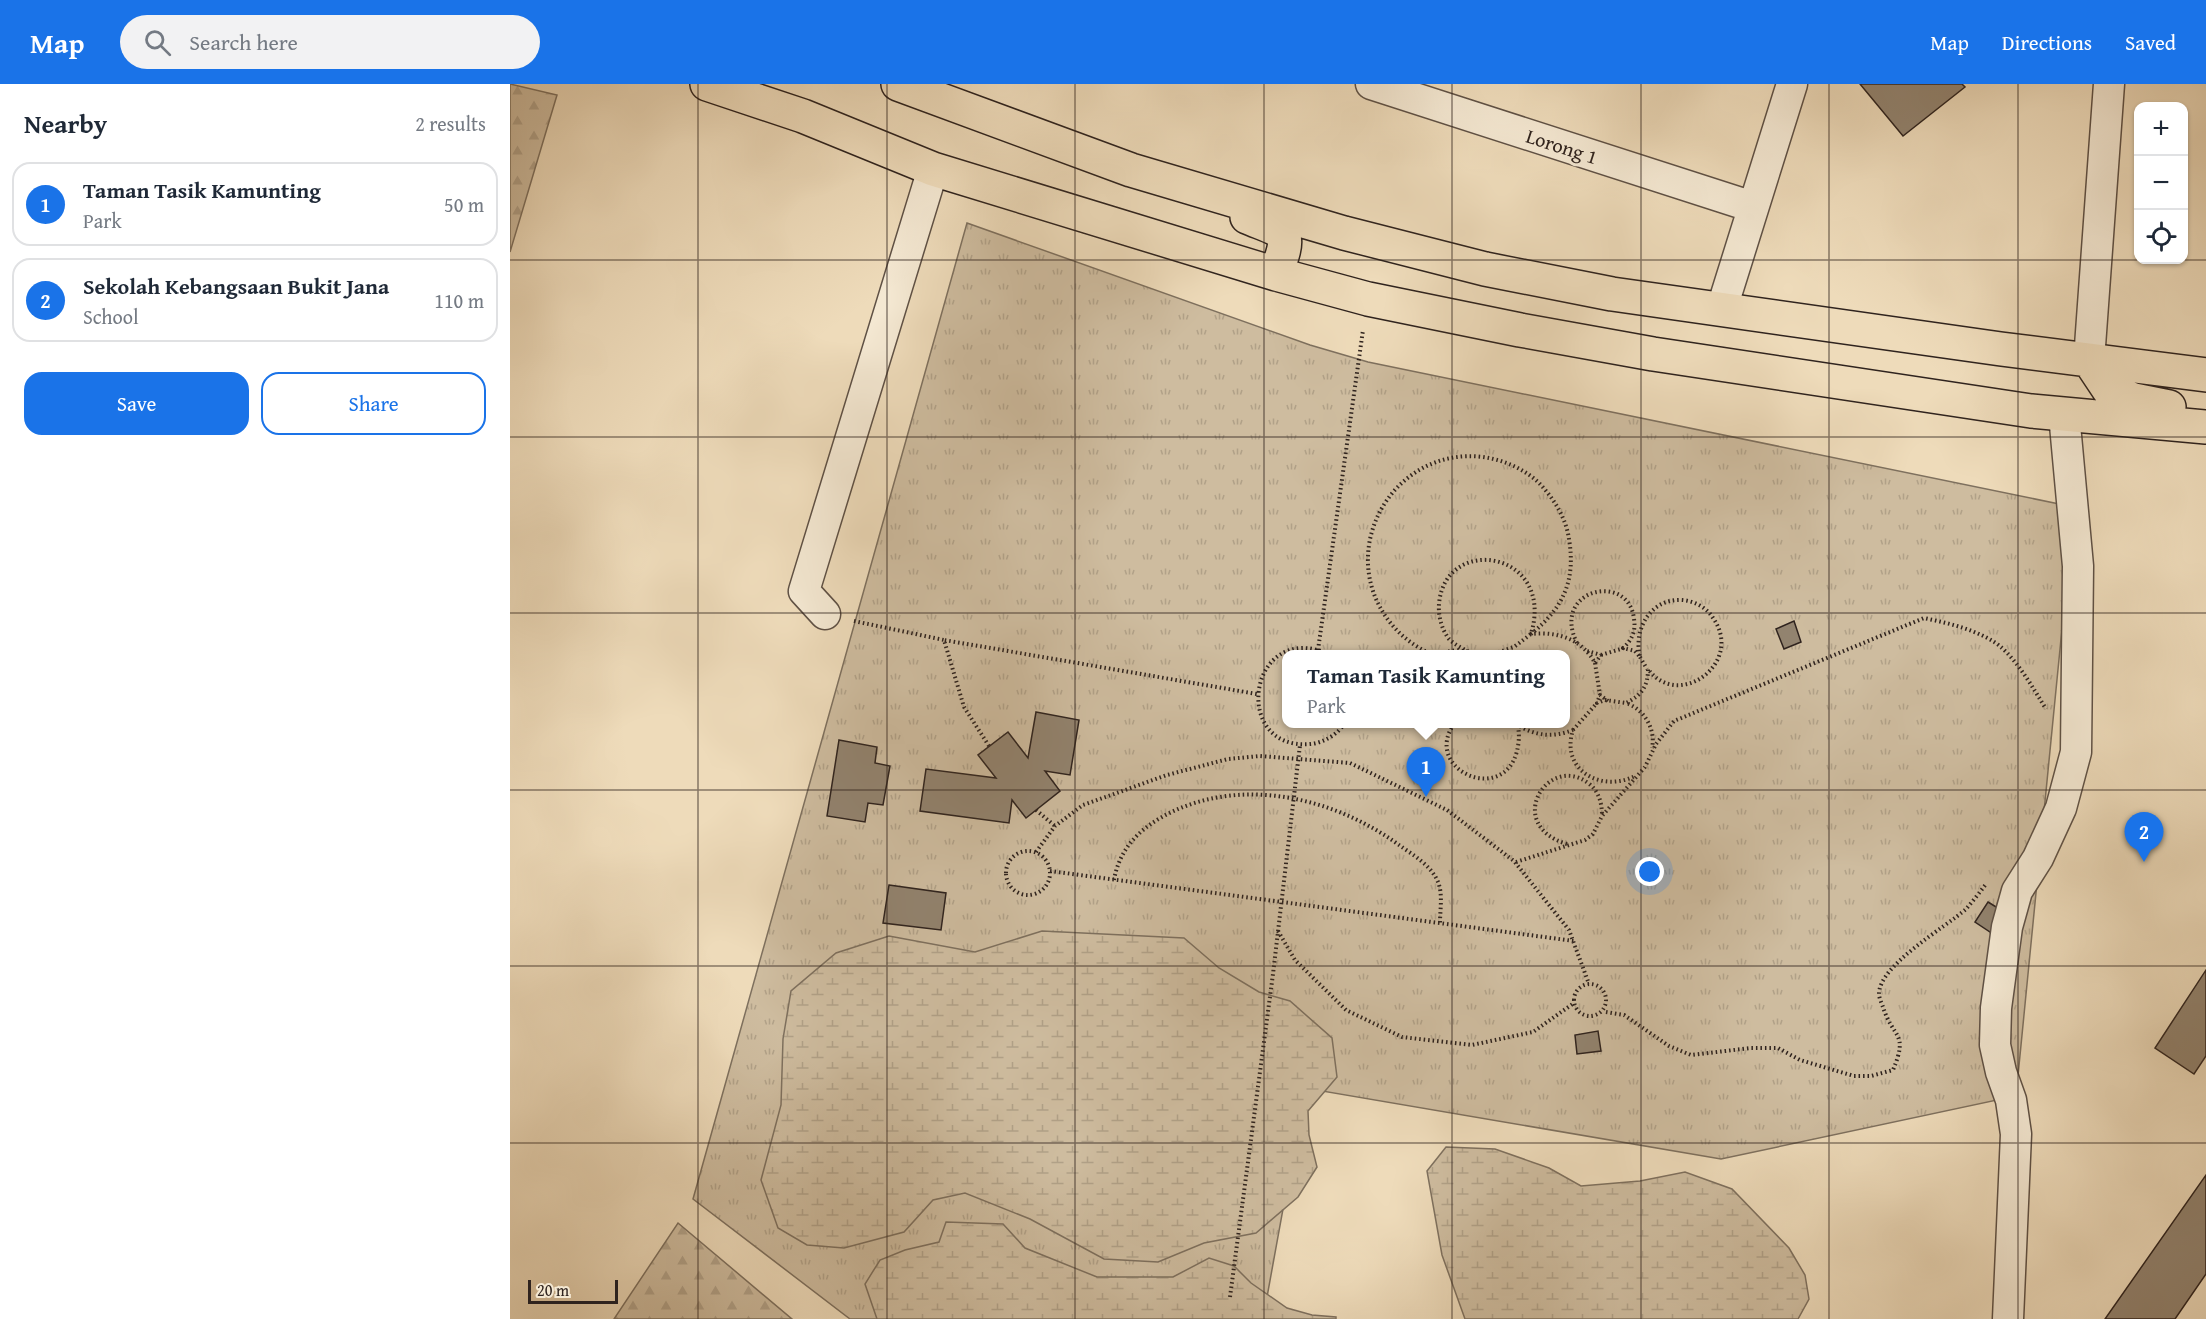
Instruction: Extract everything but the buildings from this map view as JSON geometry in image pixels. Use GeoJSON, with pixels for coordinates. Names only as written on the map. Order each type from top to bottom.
{"type":"FeatureCollection","features":[{"type":"Feature","properties":{"kind":"main road"},"geometry":{"type":"LineString","coordinates":[[707,84],[803,116],[933,169],[1276,274],[1368,299],[1653,354],[2064,414],[2206,427]]}},
{"type":"Feature","properties":{"kind":"main road"},"geometry":{"type":"LineString","coordinates":[[913,87],[1131,170],[1280,231],[1285,237],[1285,248],[1276,274]]}},
{"type":"Feature","properties":{"kind":"main road"},"geometry":{"type":"LineString","coordinates":[[1131,170],[1344,233],[1485,269],[1611,294],[2206,375]]}},
{"type":"Feature","properties":{"kind":"main road"},"geometry":{"type":"LineString","coordinates":[[2089,360],[2109,390],[2134,400],[2206,416]]}},
{"type":"Feature","properties":{"kind":"street","name":"Lorong 1"},"geometry":{"type":"LineString","coordinates":[[1371,84],[1753,207]]}},
{"type":"Feature","properties":{"kind":"street"},"geometry":{"type":"LineString","coordinates":[[1722,308],[1792,84]]}},
{"type":"Feature","properties":{"kind":"street"},"geometry":{"type":"LineString","coordinates":[[2089,360],[2109,84]]}},
{"type":"Feature","properties":{"kind":"street"},"geometry":{"type":"LineString","coordinates":[[825,614],[804,591],[933,169]]}},
{"type":"Feature","properties":{"kind":"street"},"geometry":{"type":"LineString","coordinates":[[2008,1319],[2016,1134],[2012,1100],[2001,1072],[1995,1045],[1996,1008],[2007,927],[2017,891],[2038,858],[2061,808],[2076,752],[2078,566],[2064,414]]}},
{"type":"Feature","properties":{"kind":"path"},"geometry":{"type":"LineString","coordinates":[[1294,650],[1302,648],[1318,650],[1368,299]]}},
{"type":"Feature","properties":{"kind":"path"},"geometry":{"type":"LineString","coordinates":[[1424,650],[1405,638],[1389,621],[1377,602],[1370,580],[1367,558],[1371,535],[1378,513],[1390,494],[1407,478],[1426,466],[1448,458],[1471,456],[1494,459],[1515,466],[1534,478],[1550,495],[1562,514],[1569,536],[1572,559],[1569,581],[1561,603],[1548,620],[1515,646],[1504,650]]}},
{"type":"Feature","properties":{"kind":"path"},"geometry":{"type":"LineString","coordinates":[[1466,650],[1449,638],[1442,625],[1439,611],[1440,596],[1446,582],[1456,570],[1469,562],[1484,559],[1498,561],[1512,566],[1524,577],[1531,589],[1534,604],[1531,634]]}},
{"type":"Feature","properties":{"kind":"path"},"geometry":{"type":"LineString","coordinates":[[1577,643],[1570,621],[1573,610],[1588,594],[1610,591],[1629,603],[1634,613],[1633,636],[1624,648]]}},
{"type":"Feature","properties":{"kind":"path"},"geometry":{"type":"LineString","coordinates":[[1595,663],[1602,655],[1624,648],[1635,651],[1648,669],[1662,681],[1676,685],[1691,683],[1704,677],[1714,667],[1720,653],[1722,638],[1718,624],[1709,612],[1698,604],[1683,600],[1669,602],[1655,608],[1645,618],[1639,632],[1640,657]]}},
{"type":"Feature","properties":{"kind":"path"},"geometry":{"type":"LineString","coordinates":[[825,614],[945,640],[1257,694]]}},
{"type":"Feature","properties":{"kind":"path"},"geometry":{"type":"LineString","coordinates":[[1516,862],[1586,840],[1593,834],[1602,816],[1645,767],[1656,744],[1674,721],[1924,618],[1955,625],[1993,640],[2021,669],[2046,710]]}},
{"type":"Feature","properties":{"kind":"path"},"geometry":{"type":"LineString","coordinates":[[1531,634],[1554,633],[1577,643],[1587,651],[1595,663],[1600,694],[1597,703],[1573,730],[1571,750],[1575,762],[1583,773],[1595,780],[1620,783],[1636,776],[1645,767],[1653,743],[1653,734],[1649,722],[1641,712],[1626,703],[1608,701],[1597,703]]}},
{"type":"Feature","properties":{"kind":"path"},"geometry":{"type":"LineString","coordinates":[[945,640],[964,707],[989,746]]}},
{"type":"Feature","properties":{"kind":"path"},"geometry":{"type":"LineString","coordinates":[[1512,650],[1515,646]]}},
{"type":"Feature","properties":{"kind":"path"},"geometry":{"type":"LineString","coordinates":[[1587,651],[1602,655]]}},
{"type":"Feature","properties":{"kind":"path"},"geometry":{"type":"LineString","coordinates":[[1282,655],[1273,660],[1263,672],[1257,694],[1257,704],[1262,719],[1272,732],[1300,745],[1316,743],[1330,737],[1339,728]]}},
{"type":"Feature","properties":{"kind":"path"},"geometry":{"type":"LineString","coordinates":[[1626,703],[1636,698],[1644,690],[1648,680],[1648,669]]}},
{"type":"Feature","properties":{"kind":"path"},"geometry":{"type":"LineString","coordinates":[[1600,694],[1608,701]]}},
{"type":"Feature","properties":{"kind":"path"},"geometry":{"type":"LineString","coordinates":[[1451,728],[1447,742],[1454,765],[1463,774],[1474,779],[1486,779],[1498,776],[1515,758],[1518,728]]}},
{"type":"Feature","properties":{"kind":"path"},"geometry":{"type":"LineString","coordinates":[[1524,728],[1547,736],[1561,735],[1573,730]]}},
{"type":"Feature","properties":{"kind":"path"},"geometry":{"type":"LineString","coordinates":[[1230,1297],[1282,902],[1300,745]]}},
{"type":"Feature","properties":{"kind":"path"},"geometry":{"type":"LineString","coordinates":[[1036,852],[1055,826],[1083,805],[1177,772],[1228,759],[1260,756],[1350,763],[1447,810],[1514,861],[1569,930],[1589,984]]}},
{"type":"Feature","properties":{"kind":"path"},"geometry":{"type":"LineString","coordinates":[[1569,844],[1554,840],[1538,824],[1535,813],[1536,801],[1541,790],[1549,782],[1559,777],[1582,778],[1598,795],[1602,806],[1602,816]]}},
{"type":"Feature","properties":{"kind":"path"},"geometry":{"type":"LineString","coordinates":[[1114,880],[1117,866],[1126,847],[1145,828],[1172,812],[1231,796],[1261,794],[1293,798],[1330,807],[1346,814],[1390,838],[1419,859],[1431,870],[1439,884],[1440,923]]}},
{"type":"Feature","properties":{"kind":"path"},"geometry":{"type":"LineString","coordinates":[[1036,810],[1055,826]]}},
{"type":"Feature","properties":{"kind":"path"},"geometry":{"type":"LineString","coordinates":[[1026,851],[1035,852],[1044,857],[1050,872],[1047,885],[1040,892],[1030,895],[1021,894],[1012,888],[1007,880],[1006,871],[1010,861],[1026,851]]}},
{"type":"Feature","properties":{"kind":"path"},"geometry":{"type":"LineString","coordinates":[[1050,872],[1574,941]]}},
{"type":"Feature","properties":{"kind":"path"},"geometry":{"type":"LineString","coordinates":[[1606,1012],[1624,1015],[1669,1046],[1691,1055],[1751,1048],[1778,1048],[1800,1060],[1854,1076],[1871,1076],[1893,1070],[1901,1052],[1898,1034],[1885,1014],[1879,994],[1884,979],[1918,943],[1965,909],[1988,882]]}},
{"type":"Feature","properties":{"kind":"path"},"geometry":{"type":"LineString","coordinates":[[1278,932],[1295,960],[1346,1010],[1402,1038],[1472,1045],[1533,1032],[1574,1003]]}},
{"type":"Feature","properties":{"kind":"path"},"geometry":{"type":"LineString","coordinates":[[1589,984],[1599,987],[1607,1000],[1603,1010],[1594,1016],[1584,1016],[1576,1009],[1574,1003],[1576,992],[1589,984]]}},
{"type":"Feature","properties":{"kind":"green space"},"geometry":{"type":"Polygon","coordinates":[[[510,84],[557,95],[510,252],[510,84]]]}},
{"type":"Feature","properties":{"kind":"green space"},"geometry":{"type":"Polygon","coordinates":[[[967,223],[1310,345],[1368,362],[2074,507],[2016,1096],[1721,1159],[1305,1088],[1263,1319],[850,1319],[693,1199],[967,223]]]}},
{"type":"Feature","properties":{"kind":"green space"},"geometry":{"type":"Polygon","coordinates":[[[1042,931],[1184,938],[1219,968],[1259,992],[1290,1001],[1332,1038],[1337,1077],[1308,1111],[1309,1135],[1317,1167],[1298,1197],[1256,1233],[1204,1243],[1158,1262],[1104,1259],[1030,1219],[965,1193],[933,1200],[904,1232],[844,1248],[807,1245],[778,1228],[761,1180],[781,1105],[783,1039],[791,991],[836,953],[889,936],[975,952],[1042,931]]]}},
{"type":"Feature","properties":{"kind":"green space"},"geometry":{"type":"Polygon","coordinates":[[[1446,1147],[1495,1149],[1549,1168],[1581,1186],[1640,1181],[1685,1172],[1732,1189],[1789,1248],[1805,1275],[1809,1299],[1798,1319],[1465,1319],[1442,1255],[1427,1171],[1446,1147]]]}},
{"type":"Feature","properties":{"kind":"green space"},"geometry":{"type":"Polygon","coordinates":[[[946,1222],[1003,1224],[1025,1248],[1097,1277],[1173,1277],[1209,1258],[1234,1266],[1251,1283],[1287,1308],[1312,1315],[1336,1317],[1336,1319],[877,1319],[865,1284],[880,1260],[905,1250],[939,1242],[946,1222]]]}},
{"type":"Feature","properties":{"kind":"green space"},"geometry":{"type":"Polygon","coordinates":[[[678,1223],[792,1319],[614,1319],[678,1223]]]}},
{"type":"Feature","properties":{"kind":"place","name":"Taman Tasik Kamunting"},"geometry":{"type":"Point","coordinates":[1426,797]}},
{"type":"Feature","properties":{"kind":"place","name":"Sekolah Kebangsaan Bukit Jana"},"geometry":{"type":"Point","coordinates":[2144,862]}}]}
